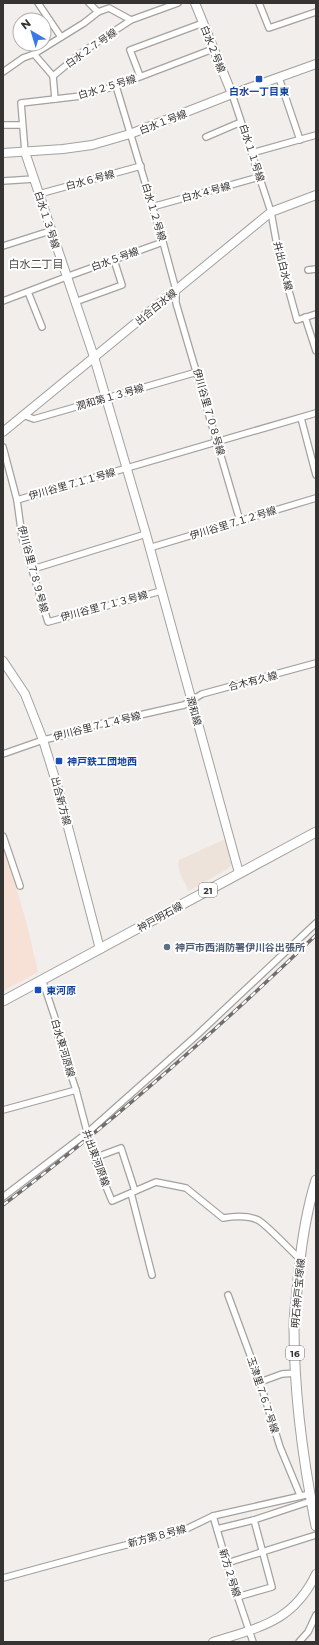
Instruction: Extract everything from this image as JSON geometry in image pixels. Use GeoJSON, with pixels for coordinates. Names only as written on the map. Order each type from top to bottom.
{"type":"FeatureCollection","features":[{"type":"Feature","properties":{"kind":"main road","name":"神戸明石線"},"geometry":{"type":"LineString","coordinates":[[3,1001],[316,832]]}},
{"type":"Feature","properties":{"kind":"main road","name":"明石神戸宝塚線"},"geometry":{"type":"LineString","coordinates":[[316,1180],[309,1203],[300,1259],[294,1326],[296,1397],[303,1455],[316,1526]]}},
{"type":"Feature","properties":{"kind":"street"},"geometry":{"type":"LineString","coordinates":[[38,3],[61,37]]}},
{"type":"Feature","properties":{"kind":"street"},"geometry":{"type":"LineString","coordinates":[[89,3],[98,12]]}},
{"type":"Feature","properties":{"kind":"street","name":"白水２７号線"},"geometry":{"type":"LineString","coordinates":[[53,76],[81,53],[131,20],[176,3]]}},
{"type":"Feature","properties":{"kind":"street","name":"白水２号線"},"geometry":{"type":"LineString","coordinates":[[195,3],[232,94]]}},
{"type":"Feature","properties":{"kind":"street"},"geometry":{"type":"LineString","coordinates":[[259,3],[269,28],[316,12]]}},
{"type":"Feature","properties":{"kind":"street"},"geometry":{"type":"LineString","coordinates":[[3,72],[23,58],[34,54],[84,23],[109,5],[131,20]]}},
{"type":"Feature","properties":{"kind":"street"},"geometry":{"type":"LineString","coordinates":[[140,76],[130,50],[203,23]]}},
{"type":"Feature","properties":{"kind":"street","name":"白水２５号線"},"geometry":{"type":"LineString","coordinates":[[25,152],[21,103],[81,96],[116,86],[213,49]]}},
{"type":"Feature","properties":{"kind":"street"},"geometry":{"type":"LineString","coordinates":[[34,54],[53,76],[55,99]]}},
{"type":"Feature","properties":{"kind":"street","name":"白水１号線"},"geometry":{"type":"LineString","coordinates":[[3,154],[92,145],[130,134],[232,94],[316,64]]}},
{"type":"Feature","properties":{"kind":"street"},"geometry":{"type":"LineString","coordinates":[[279,78],[300,140]]}},
{"type":"Feature","properties":{"kind":"street","name":"白水１２号線"},"geometry":{"type":"LineString","coordinates":[[116,86],[163,242],[176,290],[176,303]]}},
{"type":"Feature","properties":{"kind":"street","name":"白水１１号線"},"geometry":{"type":"LineString","coordinates":[[232,94],[271,212]]}},
{"type":"Feature","properties":{"kind":"street"},"geometry":{"type":"LineString","coordinates":[[206,137],[241,122]]}},
{"type":"Feature","properties":{"kind":"street"},"geometry":{"type":"LineString","coordinates":[[3,125],[22,125]]}},
{"type":"Feature","properties":{"kind":"street"},"geometry":{"type":"LineString","coordinates":[[252,153],[316,135]]}},
{"type":"Feature","properties":{"kind":"street","name":"白水１３号線"},"geometry":{"type":"LineString","coordinates":[[25,152],[50,231],[94,357],[126,468]]}},
{"type":"Feature","properties":{"kind":"street","name":"白水６号線"},"geometry":{"type":"LineString","coordinates":[[39,194],[141,166]]}},
{"type":"Feature","properties":{"kind":"street","name":"白水４号線"},"geometry":{"type":"LineString","coordinates":[[152,207],[259,177]]}},
{"type":"Feature","properties":{"kind":"street"},"geometry":{"type":"LineString","coordinates":[[3,181],[34,179]]}},
{"type":"Feature","properties":{"kind":"street","name":"出合白水線"},"geometry":{"type":"LineString","coordinates":[[3,432],[271,212],[316,195]]}},
{"type":"Feature","properties":{"kind":"street","name":"井出白水線"},"geometry":{"type":"LineString","coordinates":[[271,212],[278,251],[297,320],[305,317]]}},
{"type":"Feature","properties":{"kind":"street"},"geometry":{"type":"LineString","coordinates":[[3,246],[50,231]]}},
{"type":"Feature","properties":{"kind":"street","name":"白水５号線"},"geometry":{"type":"LineString","coordinates":[[3,301],[163,242]]}},
{"type":"Feature","properties":{"kind":"street"},"geometry":{"type":"LineString","coordinates":[[75,302],[122,285],[114,260]]}},
{"type":"Feature","properties":{"kind":"street"},"geometry":{"type":"LineString","coordinates":[[308,270],[316,269]]}},
{"type":"Feature","properties":{"kind":"street"},"geometry":{"type":"LineString","coordinates":[[28,292],[42,327]]}},
{"type":"Feature","properties":{"kind":"street","name":"伊川谷里７０８号線"},"geometry":{"type":"LineString","coordinates":[[176,303],[240,521]]}},
{"type":"Feature","properties":{"kind":"street"},"geometry":{"type":"LineString","coordinates":[[316,314],[305,317],[316,351]]}},
{"type":"Feature","properties":{"kind":"street","name":"潤和第１３号線"},"geometry":{"type":"LineString","coordinates":[[23,415],[34,419],[197,372]]}},
{"type":"Feature","properties":{"kind":"street","name":"伊川谷里７１１号線"},"geometry":{"type":"LineString","coordinates":[[17,500],[316,413]]}},
{"type":"Feature","properties":{"kind":"street"},"geometry":{"type":"LineString","coordinates":[[301,418],[316,475]]}},
{"type":"Feature","properties":{"kind":"street","name":"伊川谷里７８９号線"},"geometry":{"type":"LineString","coordinates":[[3,446],[17,500],[22,537],[48,622]]}},
{"type":"Feature","properties":{"kind":"street","name":"潤和線"},"geometry":{"type":"LineString","coordinates":[[126,468],[146,534],[160,591],[238,873]]}},
{"type":"Feature","properties":{"kind":"street","name":"伊川谷里７１２号線"},"geometry":{"type":"LineString","coordinates":[[149,548],[316,498]]}},
{"type":"Feature","properties":{"kind":"street"},"geometry":{"type":"LineString","coordinates":[[33,569],[146,534]]}},
{"type":"Feature","properties":{"kind":"street","name":"伊川谷里７１３号線"},"geometry":{"type":"LineString","coordinates":[[48,622],[160,591]]}},
{"type":"Feature","properties":{"kind":"street","name":"出合新方線"},"geometry":{"type":"LineString","coordinates":[[3,661],[25,694],[43,740],[57,785],[100,949]]}},
{"type":"Feature","properties":{"kind":"street","name":"合木有久線"},"geometry":{"type":"LineString","coordinates":[[191,700],[202,694],[316,664]]}},
{"type":"Feature","properties":{"kind":"street","name":"伊川谷里７１４号線"},"geometry":{"type":"LineString","coordinates":[[3,754],[43,740],[83,732],[91,726],[184,706],[191,700]]}},
{"type":"Feature","properties":{"kind":"street"},"geometry":{"type":"LineString","coordinates":[[3,836],[20,886]]}},
{"type":"Feature","properties":{"kind":"street"},"geometry":{"type":"LineString","coordinates":[[3,1197],[86,1133],[196,1036],[316,923]]}},
{"type":"Feature","properties":{"kind":"street","name":"白水東河原線"},"geometry":{"type":"LineString","coordinates":[[3,1110],[76,1090],[58,1036],[56,1021],[42,980]]}},
{"type":"Feature","properties":{"kind":"street","name":"井出東河原線"},"geometry":{"type":"LineString","coordinates":[[76,1090],[86,1133],[94,1158],[112,1200],[156,1182],[186,1188],[224,1218],[242,1216],[259,1221],[300,1259]]}},
{"type":"Feature","properties":{"kind":"street"},"geometry":{"type":"LineString","coordinates":[[94,1158],[121,1148],[133,1192],[152,1276]]}},
{"type":"Feature","properties":{"kind":"street","name":"玉津里７６７号線"},"geometry":{"type":"LineString","coordinates":[[228,1295],[260,1382],[280,1447],[300,1495]]}},
{"type":"Feature","properties":{"kind":"street"},"geometry":{"type":"LineString","coordinates":[[260,1382],[282,1374],[296,1373]]}},
{"type":"Feature","properties":{"kind":"street","name":"新方第８号線"},"geometry":{"type":"LineString","coordinates":[[3,1578],[182,1530],[213,1516],[300,1495],[310,1498]]}},
{"type":"Feature","properties":{"kind":"street"},"geometry":{"type":"LineString","coordinates":[[217,1529],[254,1520],[310,1498]]}},
{"type":"Feature","properties":{"kind":"street","name":"新方２号線"},"geometry":{"type":"LineString","coordinates":[[213,1516],[237,1597],[253,1642]]}},
{"type":"Feature","properties":{"kind":"street"},"geometry":{"type":"LineString","coordinates":[[237,1597],[272,1587],[254,1520]]}},
{"type":"Feature","properties":{"kind":"street"},"geometry":{"type":"LineString","coordinates":[[227,1563],[316,1535]]}},
{"type":"Feature","properties":{"kind":"street"},"geometry":{"type":"LineString","coordinates":[[213,1642],[275,1620],[289,1611],[309,1588],[316,1574]]}},
{"type":"Feature","properties":{"kind":"street"},"geometry":{"type":"LineString","coordinates":[[299,1642],[308,1632],[316,1614]]}},
{"type":"Feature","properties":{"kind":"shaded area"},"geometry":{"type":"Polygon","coordinates":[[[225,839],[232,863],[229,868],[189,891],[181,876],[178,865],[179,860],[225,839]]]}},
{"type":"Feature","properties":{"kind":"shaded area"},"geometry":{"type":"Polygon","coordinates":[[[3,849],[27,925],[38,972],[3,991],[3,849]]]}},
{"type":"Feature","properties":{"kind":"railway"},"geometry":{"type":"LineString","coordinates":[[3,1205],[84,1141],[164,1074],[241,1006],[316,935]]}},
{"type":"Feature","properties":{"kind":"place","name":"白水一丁目東"},"geometry":{"type":"Point","coordinates":[259,79]}},
{"type":"Feature","properties":{"kind":"place","name":"神戸鉄工団地西"},"geometry":{"type":"Point","coordinates":[59,761]}},
{"type":"Feature","properties":{"kind":"place","name":"神戸市西消防署伊川谷出張所"},"geometry":{"type":"Point","coordinates":[167,947]}},
{"type":"Feature","properties":{"kind":"place","name":"東河原"},"geometry":{"type":"Point","coordinates":[38,990]}},
{"type":"Feature","properties":{"kind":"district","name":"白水二丁目"},"geometry":{"type":"Point","coordinates":[36,264]}}]}
